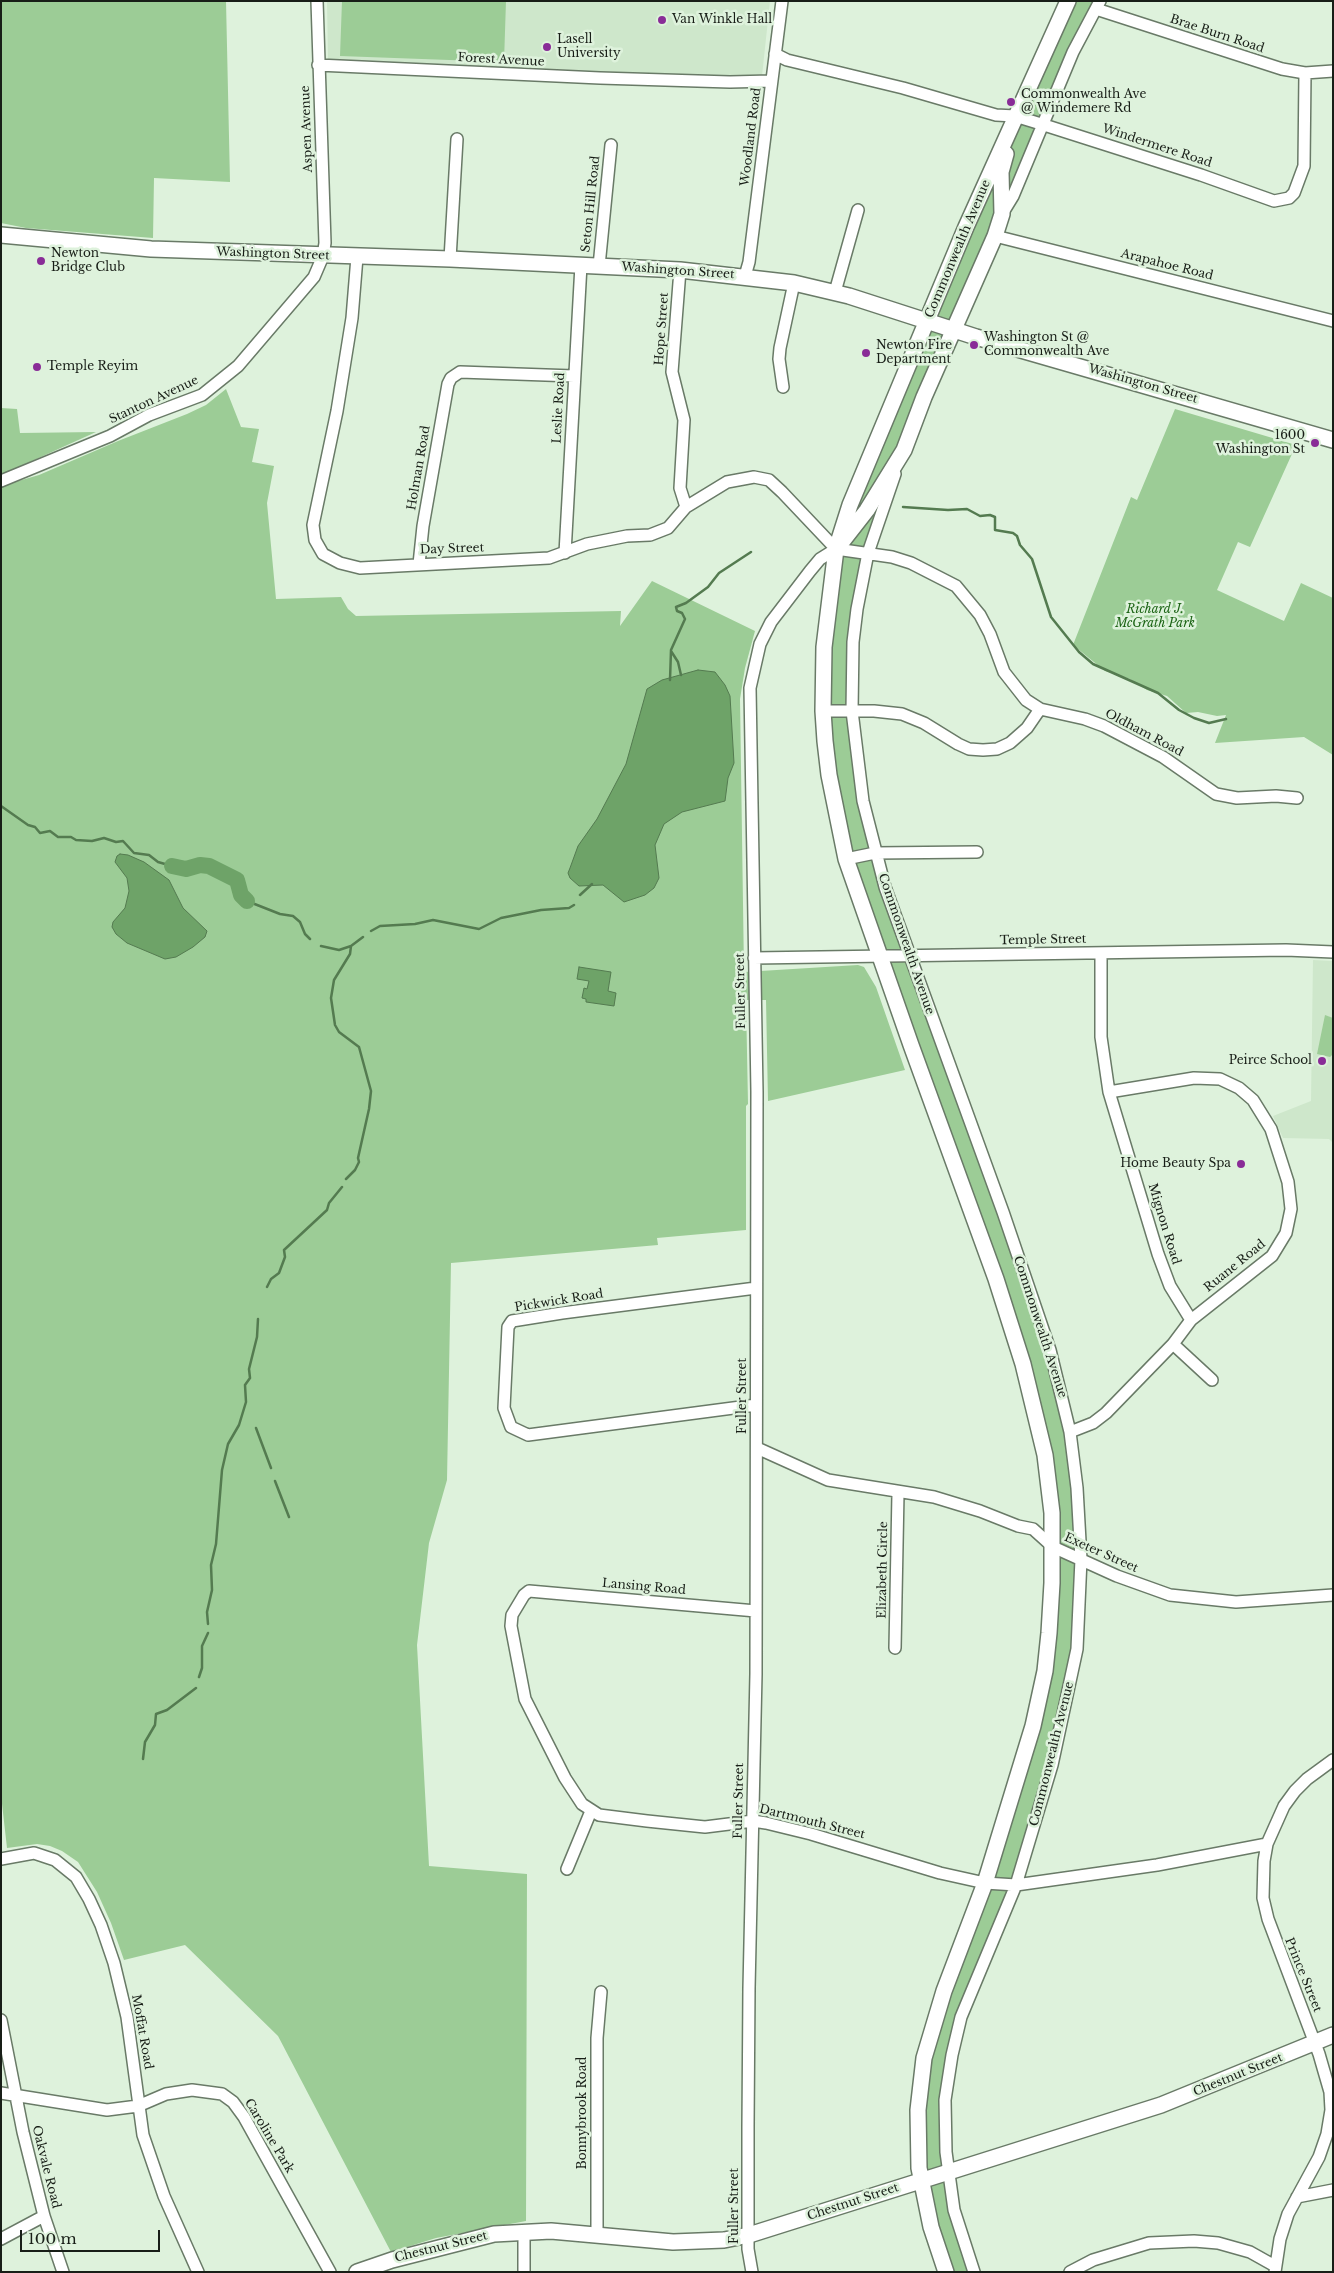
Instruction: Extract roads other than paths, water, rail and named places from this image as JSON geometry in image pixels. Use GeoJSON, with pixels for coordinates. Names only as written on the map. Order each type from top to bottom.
{"type":"FeatureCollection","features":[{"type":"Feature","properties":{"kind":"main road","name":"Commonwealth Avenue"},"geometry":{"type":"LineString","coordinates":[[946,2272],[934,2238],[920,2181],[918,2122],[924,2058],[944,1992],[985,1883],[1033,1726],[1045,1671],[1049,1633],[1053,1547],[1052,1513],[1045,1455],[1023,1364],[996,1278],[879,956],[846,859],[829,775],[823,711],[824,647],[836,549],[850,505],[1015,116],[1068,1]]}},
{"type":"Feature","properties":{"kind":"main road","name":"Commonwealth Avenue"},"geometry":{"type":"LineString","coordinates":[[836,549],[867,510],[904,450],[924,397],[995,236],[1002,214],[1001,172],[1015,116]]}},
{"type":"Feature","properties":{"kind":"main road","name":"Washington Street"},"geometry":{"type":"LineString","coordinates":[[1,235],[151,249],[450,259],[680,270],[746,276],[794,283],[835,292],[928,320],[976,337],[1333,440]]}},
{"type":"Feature","properties":{"kind":"main road","name":"Chestnut Street"},"geometry":{"type":"LineString","coordinates":[[357,2272],[392,2266],[494,2234],[524,2231],[597,2234],[646,2241],[673,2242],[724,2240],[749,2235],[1161,2105],[1333,2035]]}},
{"type":"Feature","properties":{"kind":"street","name":"Aspen Avenue"},"geometry":{"type":"LineString","coordinates":[[317,1],[324,230],[323,256]]}},
{"type":"Feature","properties":{"kind":"street","name":"Woodland Road"},"geometry":{"type":"LineString","coordinates":[[746,276],[782,1]]}},
{"type":"Feature","properties":{"kind":"street","name":"Brae Burn Road"},"geometry":{"type":"LineString","coordinates":[[1098,5],[1221,51],[1282,69],[1306,73],[1333,71]]}},
{"type":"Feature","properties":{"kind":"street","name":"Commonwealth Avenue"},"geometry":{"type":"LineString","coordinates":[[1002,214],[1013,196],[1073,52],[1098,5]]}},
{"type":"Feature","properties":{"kind":"street","name":"Windermere Road"},"geometry":{"type":"LineString","coordinates":[[776,54],[788,60],[903,88],[996,115],[1015,116],[1202,174],[1250,194],[1274,201],[1283,200],[1294,193],[1304,166],[1306,73]]}},
{"type":"Feature","properties":{"kind":"street","name":"Forest Avenue"},"geometry":{"type":"LineString","coordinates":[[318,64],[582,78],[721,82],[772,80]]}},
{"type":"Feature","properties":{"kind":"street"},"geometry":{"type":"LineString","coordinates":[[450,259],[457,139]]}},
{"type":"Feature","properties":{"kind":"street","name":"Seton Hill Road"},"geometry":{"type":"LineString","coordinates":[[599,266],[611,145]]}},
{"type":"Feature","properties":{"kind":"street"},"geometry":{"type":"LineString","coordinates":[[835,292],[858,210]]}},
{"type":"Feature","properties":{"kind":"street","name":"Arapahoe Road"},"geometry":{"type":"LineString","coordinates":[[995,236],[1333,321]]}},
{"type":"Feature","properties":{"kind":"street","name":"Stanton Avenue"},"geometry":{"type":"LineString","coordinates":[[1,481],[110,436],[149,415],[189,401],[213,387],[238,366],[314,277],[323,256]]}},
{"type":"Feature","properties":{"kind":"street","name":"Day Street"},"geometry":{"type":"LineString","coordinates":[[356,257],[352,318],[337,411],[313,525],[315,540],[323,554],[340,563],[360,568],[534,560],[565,553],[587,544],[627,536],[650,535],[668,528],[686,507],[727,482],[754,477],[768,480],[836,549]]}},
{"type":"Feature","properties":{"kind":"street","name":"Leslie Road"},"geometry":{"type":"LineString","coordinates":[[565,553],[581,265]]}},
{"type":"Feature","properties":{"kind":"street","name":"Hope Street"},"geometry":{"type":"LineString","coordinates":[[680,270],[672,372],[684,420],[680,488],[686,507]]}},
{"type":"Feature","properties":{"kind":"street"},"geometry":{"type":"LineString","coordinates":[[783,387],[779,359],[780,348],[794,283]]}},
{"type":"Feature","properties":{"kind":"street","name":"Holman Road"},"geometry":{"type":"LineString","coordinates":[[419,564],[423,526],[448,384],[452,378],[460,372],[574,376]]}},
{"type":"Feature","properties":{"kind":"street","name":"Commonwealth Avenue"},"geometry":{"type":"LineString","coordinates":[[904,450],[868,553],[857,609],[854,634],[852,712],[861,792],[875,853],[1050,1350],[1070,1432],[1077,1488],[1081,1559],[1077,1649],[1052,1764],[1016,1885],[961,2017],[952,2055],[946,2100],[945,2130],[948,2172],[959,2228],[974,2272]]}},
{"type":"Feature","properties":{"kind":"street","name":"Oldham Road"},"geometry":{"type":"LineString","coordinates":[[836,549],[868,553],[911,562],[956,586],[980,616],[990,634],[1004,672],[1026,700],[1040,709],[1085,719],[1104,726],[1163,757],[1216,794],[1237,798],[1276,796],[1297,798]]}},
{"type":"Feature","properties":{"kind":"street","name":"Fuller Street"},"geometry":{"type":"LineString","coordinates":[[752,2272],[748,2249],[749,1998],[756,1611],[757,1092],[749,711],[754,665],[760,644],[782,605],[820,559],[836,549]]}},
{"type":"Feature","properties":{"kind":"street"},"geometry":{"type":"LineString","coordinates":[[823,711],[902,714],[924,723],[964,746],[983,750],[997,748],[1010,743],[1027,728],[1040,709]]}},
{"type":"Feature","properties":{"kind":"street"},"geometry":{"type":"LineString","coordinates":[[846,859],[875,853],[977,852]]}},
{"type":"Feature","properties":{"kind":"street","name":"Temple Street"},"geometry":{"type":"LineString","coordinates":[[754,958],[1286,950],[1333,952]]}},
{"type":"Feature","properties":{"kind":"street","name":"Mignon Road"},"geometry":{"type":"LineString","coordinates":[[1101,953],[1101,1037],[1110,1092],[1158,1254],[1170,1286],[1191,1320]]}},
{"type":"Feature","properties":{"kind":"street","name":"Ruane Road"},"geometry":{"type":"LineString","coordinates":[[1070,1432],[1092,1423],[1106,1413],[1173,1344],[1191,1320],[1268,1260],[1283,1240],[1289,1225],[1291,1200],[1280,1153],[1271,1129],[1253,1100],[1240,1088],[1226,1080],[1214,1077],[1194,1078],[1110,1092]]}},
{"type":"Feature","properties":{"kind":"street","name":"Pickwick Road"},"geometry":{"type":"LineString","coordinates":[[756,1288],[562,1312],[512,1321],[508,1326],[507,1336],[504,1408],[511,1427],[528,1436],[756,1405]]}},
{"type":"Feature","properties":{"kind":"street"},"geometry":{"type":"LineString","coordinates":[[1173,1344],[1212,1380]]}},
{"type":"Feature","properties":{"kind":"street","name":"Exeter Street"},"geometry":{"type":"LineString","coordinates":[[757,1448],[828,1480],[898,1493],[934,1497],[958,1503],[1018,1526],[1033,1528],[1053,1547],[1142,1586],[1170,1595],[1236,1602],[1333,1595]]}},
{"type":"Feature","properties":{"kind":"street","name":"Elizabeth Circle"},"geometry":{"type":"LineString","coordinates":[[895,1648],[898,1493]]}},
{"type":"Feature","properties":{"kind":"street","name":"Lansing Road"},"geometry":{"type":"LineString","coordinates":[[591,1811],[582,1804],[564,1778],[525,1699],[510,1626],[517,1604],[530,1591],[756,1611]]}},
{"type":"Feature","properties":{"kind":"street","name":"Prince Street"},"geometry":{"type":"LineString","coordinates":[[1275,2269],[1280,2239],[1288,2214],[1319,2157],[1328,2134],[1331,2110],[1330,2092],[1315,2043],[1268,1919],[1263,1881],[1267,1844],[1284,1806],[1295,1791],[1323,1765],[1333,1760]]}},
{"type":"Feature","properties":{"kind":"street"},"geometry":{"type":"LineString","coordinates":[[567,1868],[591,1811]]}},
{"type":"Feature","properties":{"kind":"street","name":"Dartmouth Street"},"geometry":{"type":"LineString","coordinates":[[591,1811],[599,1815],[705,1827],[753,1821],[812,1834],[940,1873],[985,1883],[1016,1885],[1158,1865],[1267,1844]]}},
{"type":"Feature","properties":{"kind":"street","name":"Moffat Road"},"geometry":{"type":"LineString","coordinates":[[1,1860],[34,1854],[55,1860],[76,1877],[89,1899],[101,1925],[114,1963],[127,2016],[143,2135],[174,2219],[198,2272]]}},
{"type":"Feature","properties":{"kind":"street","name":"Bonnybrook Road"},"geometry":{"type":"LineString","coordinates":[[597,2234],[597,2038],[600,1992]]}},
{"type":"Feature","properties":{"kind":"street","name":"Oakvale Road"},"geometry":{"type":"LineString","coordinates":[[1,2020],[16,2096],[44,2216],[63,2272]]}},
{"type":"Feature","properties":{"kind":"street","name":"Caroline Park"},"geometry":{"type":"LineString","coordinates":[[1,2093],[107,2110],[138,2106],[166,2094],[192,2090],[222,2094],[233,2102],[244,2117],[330,2272]]}},
{"type":"Feature","properties":{"kind":"street"},"geometry":{"type":"LineString","coordinates":[[1297,2197],[1333,2190]]}},
{"type":"Feature","properties":{"kind":"street"},"geometry":{"type":"LineString","coordinates":[[1,2239],[44,2216]]}},
{"type":"Feature","properties":{"kind":"street"},"geometry":{"type":"LineString","coordinates":[[524,2231],[524,2272]]}},
{"type":"Feature","properties":{"kind":"street"},"geometry":{"type":"LineString","coordinates":[[1070,2272],[1093,2260],[1150,2243],[1194,2241],[1218,2243],[1250,2252],[1275,2269]]}},
{"type":"Feature","properties":{"kind":"waterway"},"geometry":{"type":"LineString","coordinates":[[903,507],[948,510],[967,509],[980,516],[990,515],[995,517],[995,530],[1013,533],[1017,536],[1020,545],[1032,559],[1051,617],[1079,652],[1093,664],[1158,693],[1179,710],[1194,718],[1209,723],[1226,719]]}},
{"type":"Feature","properties":{"kind":"waterway"},"geometry":{"type":"LineString","coordinates":[[670,680],[671,650],[685,619],[682,613],[677,611],[676,607],[686,603],[708,587],[719,573],[751,552]]}},
{"type":"Feature","properties":{"kind":"waterway"},"geometry":{"type":"LineString","coordinates":[[671,651],[678,662],[681,675]]}},
{"type":"Feature","properties":{"kind":"waterway"},"geometry":{"type":"LineString","coordinates":[[1,806],[28,825],[35,827],[40,833],[50,831],[58,837],[71,837],[76,840],[92,841],[104,838],[116,842],[123,841],[134,853],[149,855],[158,862],[172,866]]}},
{"type":"Feature","properties":{"kind":"waterway"},"geometry":{"type":"LineString","coordinates":[[172,866],[186,869],[200,865],[209,866],[237,880],[241,895],[247,901]]}},
{"type":"Feature","properties":{"kind":"waterway"},"geometry":{"type":"LineString","coordinates":[[580,895],[592,884]]}},
{"type":"Feature","properties":{"kind":"waterway"},"geometry":{"type":"LineString","coordinates":[[247,901],[280,914],[293,916],[300,922],[305,934],[310,939]]}},
{"type":"Feature","properties":{"kind":"waterway"},"geometry":{"type":"LineString","coordinates":[[371,931],[380,926],[415,924],[433,920],[479,929],[501,918],[541,910],[569,908],[574,905]]}},
{"type":"Feature","properties":{"kind":"waterway"},"geometry":{"type":"LineString","coordinates":[[321,946],[339,950],[351,946],[363,937]]}},
{"type":"Feature","properties":{"kind":"waterway"},"geometry":{"type":"LineString","coordinates":[[346,1179],[355,1170],[359,1162],[358,1158],[371,1091],[359,1047],[339,1032],[335,1025],[331,998],[334,980],[350,954],[351,946]]}},
{"type":"Feature","properties":{"kind":"waterway"},"geometry":{"type":"LineString","coordinates":[[267,1287],[271,1279],[279,1273],[285,1257],[284,1250],[327,1210],[329,1203],[342,1187]]}},
{"type":"Feature","properties":{"kind":"waterway"},"geometry":{"type":"LineString","coordinates":[[208,1624],[207,1612],[212,1590],[211,1565],[216,1544],[222,1470],[228,1444],[239,1425],[246,1402],[245,1385],[250,1378],[249,1369],[257,1337],[258,1319]]}},
{"type":"Feature","properties":{"kind":"waterway"},"geometry":{"type":"LineString","coordinates":[[256,1428],[271,1468]]}},
{"type":"Feature","properties":{"kind":"waterway"},"geometry":{"type":"LineString","coordinates":[[275,1481],[289,1517]]}},
{"type":"Feature","properties":{"kind":"waterway"},"geometry":{"type":"LineString","coordinates":[[199,1677],[202,1668],[202,1646],[208,1633]]}},
{"type":"Feature","properties":{"kind":"waterway"},"geometry":{"type":"LineString","coordinates":[[143,1759],[145,1742],[155,1725],[156,1714],[167,1710],[196,1688]]}},
{"type":"Feature","properties":{"kind":"place","name":"Van Winkle Hall"},"geometry":{"type":"Point","coordinates":[662,20]}},
{"type":"Feature","properties":{"kind":"place","name":"Lasell University"},"geometry":{"type":"Point","coordinates":[547,47]}},
{"type":"Feature","properties":{"kind":"place","name":"Commonwealth Ave @ Windemere Rd"},"geometry":{"type":"Point","coordinates":[1011,102]}},
{"type":"Feature","properties":{"kind":"place","name":"Newton Bridge Club"},"geometry":{"type":"Point","coordinates":[41,261]}},
{"type":"Feature","properties":{"kind":"place","name":"Washington St @ Commonwealth Ave"},"geometry":{"type":"Point","coordinates":[974,345]}},
{"type":"Feature","properties":{"kind":"place","name":"Newton Fire Department"},"geometry":{"type":"Point","coordinates":[866,353]}},
{"type":"Feature","properties":{"kind":"place","name":"Temple Reyim"},"geometry":{"type":"Point","coordinates":[37,367]}},
{"type":"Feature","properties":{"kind":"place","name":"1600 Washington St"},"geometry":{"type":"Point","coordinates":[1315,443]}},
{"type":"Feature","properties":{"kind":"place","name":"Peirce School"},"geometry":{"type":"Point","coordinates":[1322,1061]}},
{"type":"Feature","properties":{"kind":"place","name":"Home Beauty Spa"},"geometry":{"type":"Point","coordinates":[1241,1164]}},
{"type":"Feature","properties":{"kind":"park label","name":"Richard J. McGrath Park"},"geometry":{"type":"Point","coordinates":[1155,617]}}]}
